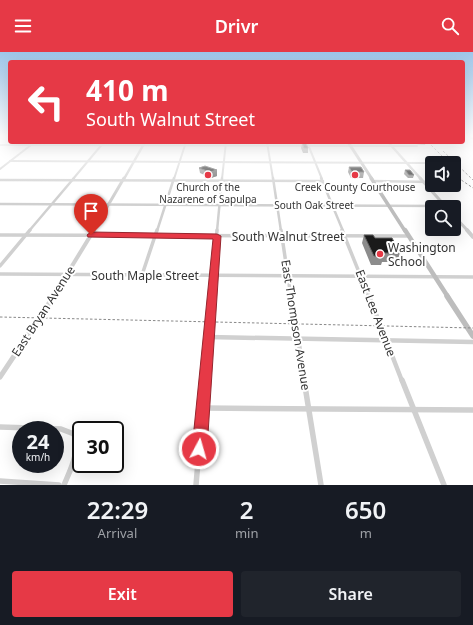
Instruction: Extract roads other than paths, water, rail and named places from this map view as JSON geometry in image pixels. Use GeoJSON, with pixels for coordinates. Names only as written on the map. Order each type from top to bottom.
{"type":"FeatureCollection","features":[{"type":"Feature","properties":{"kind":"main road"},"geometry":{"type":"LineString","coordinates":[[356,156],[473,336]]}},
{"type":"Feature","properties":{"kind":"street"},"geometry":{"type":"LineString","coordinates":[[0,169],[17,156]]}},
{"type":"Feature","properties":{"kind":"street"},"geometry":{"type":"LineString","coordinates":[[0,266],[92,156]]}},
{"type":"Feature","properties":{"kind":"street","name":"East Bryan Avenue"},"geometry":{"type":"LineString","coordinates":[[0,377],[68,275],[137,156]]}},
{"type":"Feature","properties":{"kind":"street"},"geometry":{"type":"LineString","coordinates":[[142,274],[153,236],[181,156]]}},
{"type":"Feature","properties":{"kind":"street"},"geometry":{"type":"LineString","coordinates":[[196,485],[224,156]]}},
{"type":"Feature","properties":{"kind":"street","name":"East Thompson Avenue"},"geometry":{"type":"LineString","coordinates":[[268,156],[321,485]]}},
{"type":"Feature","properties":{"kind":"street","name":"East Lee Avenue"},"geometry":{"type":"LineString","coordinates":[[313,156],[362,276],[444,485]]}},
{"type":"Feature","properties":{"kind":"street"},"geometry":{"type":"LineString","coordinates":[[402,156],[440,200]]}},
{"type":"Feature","properties":{"kind":"street"},"geometry":{"type":"LineString","coordinates":[[10,161],[425,163]]}},
{"type":"Feature","properties":{"kind":"street"},"geometry":{"type":"LineString","coordinates":[[0,165],[5,165]]}},
{"type":"Feature","properties":{"kind":"street"},"geometry":{"type":"LineString","coordinates":[[0,180],[323,181]]}},
{"type":"Feature","properties":{"kind":"street"},"geometry":{"type":"LineString","coordinates":[[373,181],[423,182]]}},
{"type":"Feature","properties":{"kind":"street","name":"South Oak Street"},"geometry":{"type":"LineString","coordinates":[[0,204],[425,206]]}},
{"type":"Feature","properties":{"kind":"street"},"geometry":{"type":"LineString","coordinates":[[461,223],[473,236]]}},
{"type":"Feature","properties":{"kind":"street","name":"South Walnut Street"},"geometry":{"type":"LineString","coordinates":[[0,235],[408,236]]}},
{"type":"Feature","properties":{"kind":"street","name":"South Maple Street"},"geometry":{"type":"LineString","coordinates":[[0,274],[473,276]]}},
{"type":"Feature","properties":{"kind":"street"},"geometry":{"type":"LineString","coordinates":[[209,337],[473,342]]}},
{"type":"Feature","properties":{"kind":"street"},"geometry":{"type":"LineString","coordinates":[[203,408],[415,411],[473,410]]}},
{"type":"Feature","properties":{"kind":"street"},"geometry":{"type":"LineString","coordinates":[[0,427],[61,430],[74,434],[77,440],[77,447],[64,485]]}},
{"type":"Feature","properties":{"kind":"street"},"geometry":{"type":"LineString","coordinates":[[0,481],[59,485]]}},
{"type":"Feature","properties":{"kind":"railway"},"geometry":{"type":"LineString","coordinates":[[448,156],[473,180]]}},
{"type":"Feature","properties":{"kind":"railway"},"geometry":{"type":"LineString","coordinates":[[461,180],[473,188]]}},
{"type":"Feature","properties":{"kind":"railway"},"geometry":{"type":"LineString","coordinates":[[0,317],[473,328]]}},
{"type":"Feature","properties":{"kind":"place","name":"Church of the Nazarene of Sapulpa"},"geometry":{"type":"Point","coordinates":[208,175]}},
{"type":"Feature","properties":{"kind":"place","name":"Creek County Courthouse"},"geometry":{"type":"Point","coordinates":[355,175]}},
{"type":"Feature","properties":{"kind":"place","name":"Washington School"},"geometry":{"type":"Point","coordinates":[380,254]}}]}
